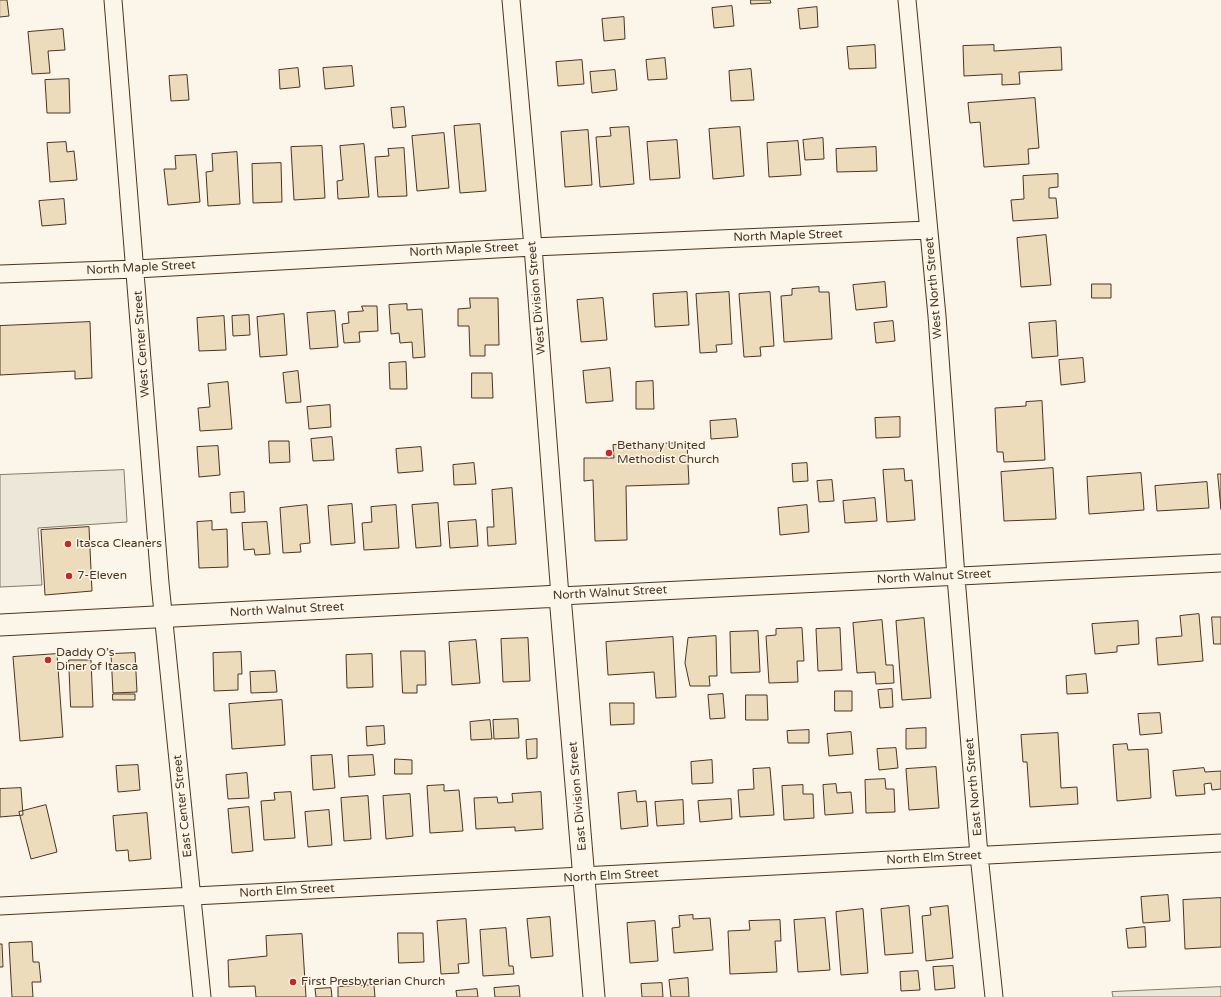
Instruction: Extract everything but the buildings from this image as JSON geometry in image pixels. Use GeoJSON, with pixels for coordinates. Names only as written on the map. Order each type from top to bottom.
{"type":"FeatureCollection","features":[{"type":"Feature","properties":{"kind":"street","name":"West Center Street"},"geometry":{"type":"LineString","coordinates":[[113,0],[164,616]]}},
{"type":"Feature","properties":{"kind":"street","name":"West Division Street"},"geometry":{"type":"LineString","coordinates":[[511,0],[533,247],[560,596]]}},
{"type":"Feature","properties":{"kind":"street","name":"West North Street"},"geometry":{"type":"LineString","coordinates":[[907,0],[944,394],[956,577]]}},
{"type":"Feature","properties":{"kind":"street","name":"North Maple Street"},"geometry":{"type":"LineString","coordinates":[[0,274],[533,247],[928,230]]}},
{"type":"Feature","properties":{"kind":"street","name":"North Walnut Street"},"geometry":{"type":"LineString","coordinates":[[0,625],[1221,563]]}},
{"type":"Feature","properties":{"kind":"street","name":"East North Street"},"geometry":{"type":"LineString","coordinates":[[956,577],[979,855],[994,997]]}},
{"type":"Feature","properties":{"kind":"street","name":"East Division Street"},"geometry":{"type":"LineString","coordinates":[[560,596],[594,997]]}},
{"type":"Feature","properties":{"kind":"street","name":"East Center Street"},"geometry":{"type":"LineString","coordinates":[[164,616],[202,997]]}},
{"type":"Feature","properties":{"kind":"street","name":"North Elm Street"},"geometry":{"type":"LineString","coordinates":[[0,906],[1221,843]]}},
{"type":"Feature","properties":{"kind":"shaded area"},"geometry":{"type":"Polygon","coordinates":[[[124,470],[127,522],[38,528],[42,585],[0,587],[0,475],[124,470]]]}},
{"type":"Feature","properties":{"kind":"shaded area"},"geometry":{"type":"Polygon","coordinates":[[[1221,987],[1221,997],[1113,997],[1112,992],[1221,987]]]}},
{"type":"Feature","properties":{"kind":"place","name":"Bethany United Methodist Church"},"geometry":{"type":"Point","coordinates":[609,453]}},
{"type":"Feature","properties":{"kind":"place","name":"Itasca Cleaners"},"geometry":{"type":"Point","coordinates":[68,544]}},
{"type":"Feature","properties":{"kind":"place","name":"7-Eleven"},"geometry":{"type":"Point","coordinates":[69,576]}},
{"type":"Feature","properties":{"kind":"place","name":"Daddy O’s Diner of Itasca"},"geometry":{"type":"Point","coordinates":[48,660]}},
{"type":"Feature","properties":{"kind":"place","name":"First Presbyterian Church"},"geometry":{"type":"Point","coordinates":[293,982]}}]}
